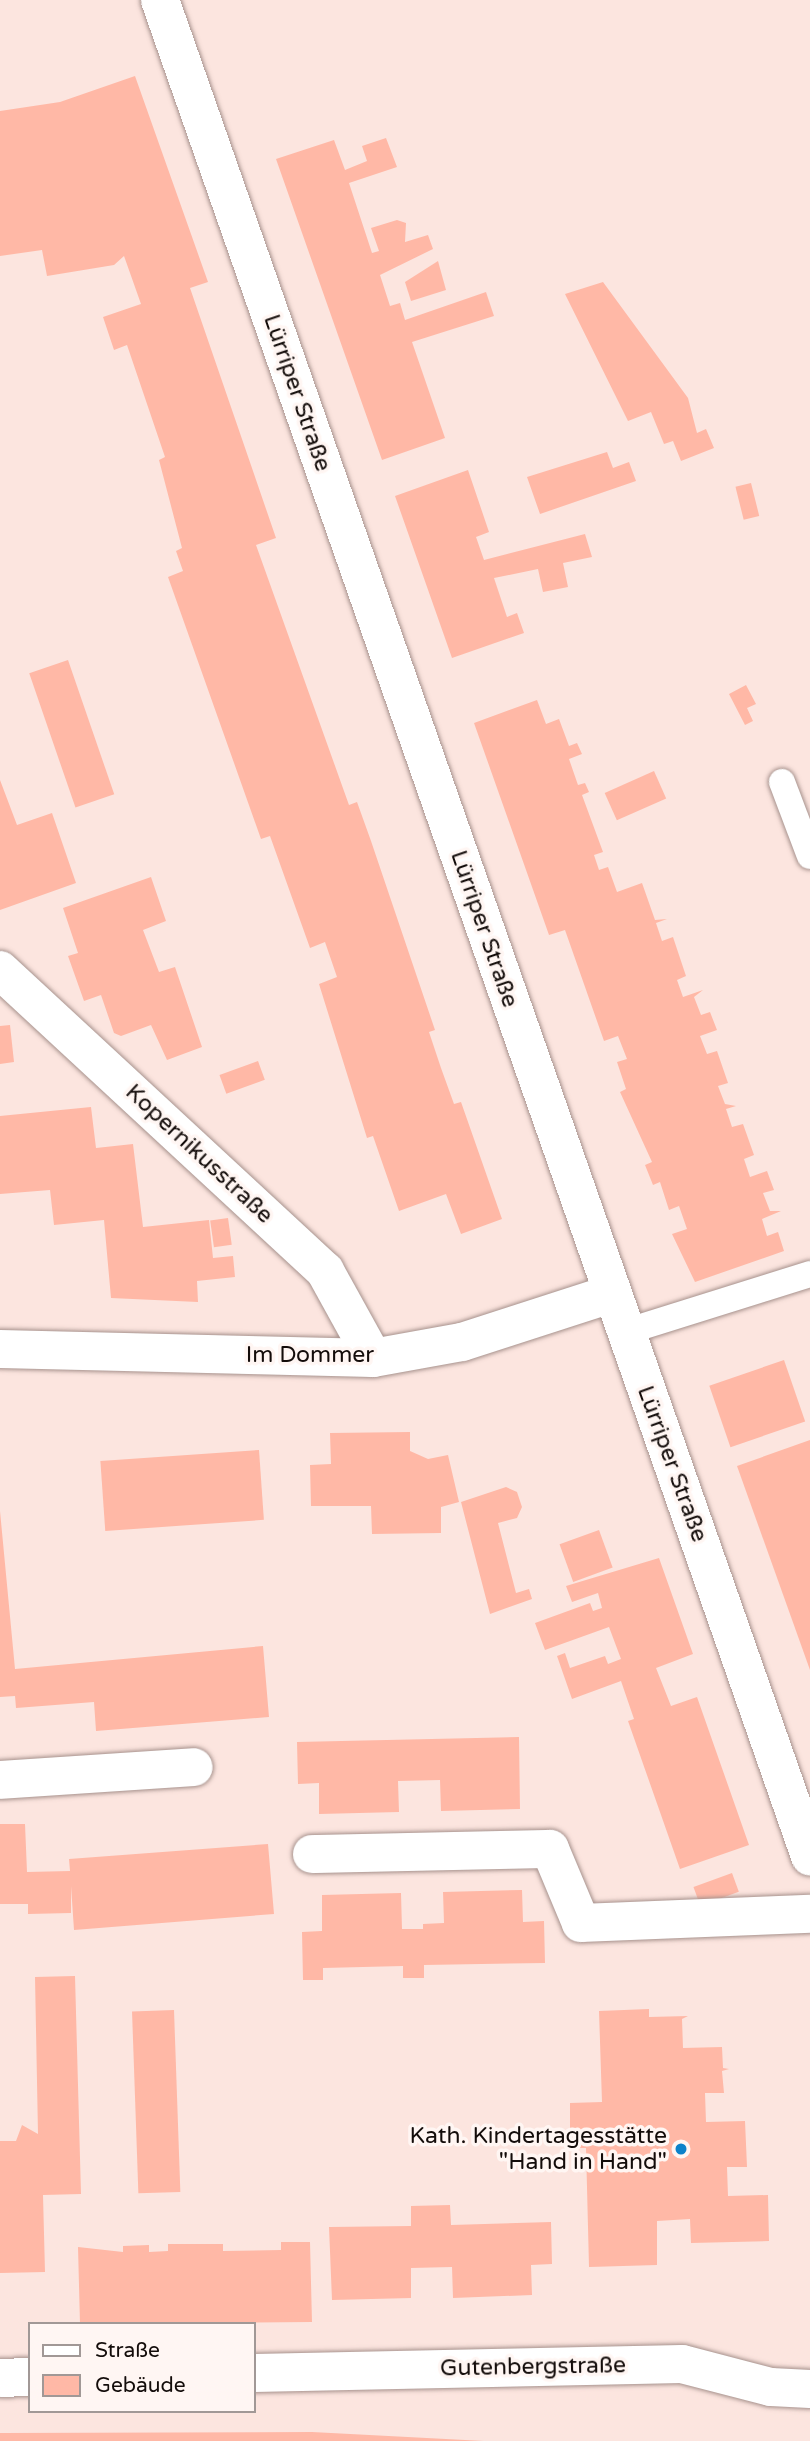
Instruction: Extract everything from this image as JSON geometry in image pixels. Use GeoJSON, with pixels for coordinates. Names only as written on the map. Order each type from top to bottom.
{"type":"FeatureCollection","features":[{"type":"Feature","properties":{"kind":"street","name":"Lürriper Straße"},"geometry":{"type":"LineString","coordinates":[[160,0],[810,1856]]}},
{"type":"Feature","properties":{"kind":"street","name":"Kopernikusstraße"},"geometry":{"type":"LineString","coordinates":[[0,970],[325,1271],[373,1358]]}},
{"type":"Feature","properties":{"kind":"street","name":"Im Dommer"},"geometry":{"type":"LineString","coordinates":[[0,1349],[373,1358],[462,1342],[611,1294]]}},
{"type":"Feature","properties":{"kind":"street"},"geometry":{"type":"LineString","coordinates":[[0,1780],[194,1767]]}},
{"type":"Feature","properties":{"kind":"street"},"geometry":{"type":"LineString","coordinates":[[312,1854],[550,1849],[581,1923],[810,1914]]}},
{"type":"Feature","properties":{"kind":"street","name":"Gutenbergstraße"},"geometry":{"type":"LineString","coordinates":[[256,2373],[682,2364],[771,2387],[810,2389]]}},
{"type":"Feature","properties":{"kind":"street"},"geometry":{"type":"LineString","coordinates":[[0,2378],[28,2377]]}},
{"type":"Feature","properties":{"kind":"lane"},"geometry":{"type":"LineString","coordinates":[[782,782],[810,856]]}},
{"type":"Feature","properties":{"kind":"lane"},"geometry":{"type":"LineString","coordinates":[[625,1332],[810,1274]]}},
{"type":"Feature","properties":{"kind":"building"},"geometry":{"type":"Polygon","coordinates":[[[135,76],[208,282],[190,288],[276,538],[256,545],[349,805],[357,802],[435,1030],[429,1032],[441,1068],[454,1104],[461,1102],[502,1219],[461,1234],[446,1194],[399,1211],[373,1136],[367,1138],[319,984],[337,977],[325,942],[310,948],[270,836],[261,839],[168,577],[183,571],[176,551],[182,548],[159,460],[165,457],[127,345],[114,350],[103,317],[141,304],[124,256],[114,265],[47,276],[42,250],[0,256],[0,111],[60,102],[135,76]]]}},
{"type":"Feature","properties":{"kind":"building"},"geometry":{"type":"Polygon","coordinates":[[[386,138],[397,167],[349,183],[372,253],[379,251],[371,228],[397,220],[406,223],[405,242],[428,235],[433,249],[380,275],[390,306],[400,303],[405,320],[486,292],[494,316],[412,342],[445,438],[382,460],[276,159],[334,140],[345,170],[367,161],[362,146],[386,138]]]}},
{"type":"Feature","properties":{"kind":"building"},"geometry":{"type":"Polygon","coordinates":[[[438,261],[446,290],[411,301],[405,282],[438,261]]]}},
{"type":"Feature","properties":{"kind":"building"},"geometry":{"type":"Polygon","coordinates":[[[603,282],[688,398],[697,433],[706,429],[714,448],[681,461],[673,441],[664,444],[651,412],[628,421],[565,294],[603,282]]]}},
{"type":"Feature","properties":{"kind":"building"},"geometry":{"type":"Polygon","coordinates":[[[607,452],[613,468],[629,462],[636,481],[540,514],[527,477],[607,452]]]}},
{"type":"Feature","properties":{"kind":"building"},"geometry":{"type":"Polygon","coordinates":[[[468,470],[489,532],[476,537],[484,560],[585,534],[592,557],[563,563],[568,587],[543,592],[538,569],[494,578],[507,617],[517,613],[524,633],[452,658],[395,496],[468,470]]]}},
{"type":"Feature","properties":{"kind":"building"},"geometry":{"type":"Polygon","coordinates":[[[751,483],[759,516],[744,520],[735,487],[751,483]]]}},
{"type":"Feature","properties":{"kind":"building"},"geometry":{"type":"Polygon","coordinates":[[[68,660],[114,794],[75,808],[29,673],[68,660]]]}},
{"type":"Feature","properties":{"kind":"building"},"geometry":{"type":"Polygon","coordinates":[[[746,685],[756,704],[747,708],[753,721],[745,725],[729,694],[746,685]]]}},
{"type":"Feature","properties":{"kind":"building"},"geometry":{"type":"Polygon","coordinates":[[[537,700],[546,724],[559,719],[569,746],[577,743],[582,754],[569,759],[578,785],[585,783],[589,792],[582,795],[603,852],[594,855],[599,870],[608,867],[617,892],[642,883],[655,920],[667,919],[656,923],[662,941],[673,937],[686,976],[677,980],[683,997],[703,990],[694,997],[701,1015],[710,1012],[717,1030],[700,1036],[707,1054],[717,1051],[728,1083],[718,1086],[725,1104],[736,1106],[726,1109],[732,1127],[743,1124],[754,1155],[744,1159],[750,1177],[767,1171],[774,1190],[763,1193],[770,1211],[781,1211],[762,1219],[767,1236],[778,1232],[784,1251],[695,1282],[672,1234],[687,1229],[679,1206],[669,1210],[660,1182],[653,1185],[645,1165],[652,1162],[620,1092],[626,1089],[617,1062],[627,1059],[618,1036],[604,1041],[565,930],[549,935],[474,723],[537,700]]]}},
{"type":"Feature","properties":{"kind":"building"},"geometry":{"type":"Polygon","coordinates":[[[654,771],[666,798],[617,820],[605,793],[654,771]]]}},
{"type":"Feature","properties":{"kind":"building"},"geometry":{"type":"Polygon","coordinates":[[[0,780],[17,825],[52,813],[76,883],[0,910],[0,780]]]}},
{"type":"Feature","properties":{"kind":"building"},"geometry":{"type":"Polygon","coordinates":[[[151,877],[166,921],[143,930],[159,972],[175,967],[202,1047],[167,1060],[151,1025],[121,1036],[114,1033],[101,995],[84,1001],[68,956],[78,953],[63,908],[151,877]]]}},
{"type":"Feature","properties":{"kind":"building"},"geometry":{"type":"Polygon","coordinates":[[[10,1025],[14,1062],[0,1064],[0,1026],[10,1025]]]}},
{"type":"Feature","properties":{"kind":"building"},"geometry":{"type":"Polygon","coordinates":[[[258,1061],[265,1080],[226,1094],[219,1075],[258,1061]]]}},
{"type":"Feature","properties":{"kind":"building"},"geometry":{"type":"Polygon","coordinates":[[[91,1107],[96,1148],[133,1144],[143,1227],[209,1220],[213,1258],[233,1256],[235,1277],[197,1281],[198,1302],[111,1298],[104,1220],[54,1225],[50,1190],[0,1194],[0,1116],[91,1107]]]}},
{"type":"Feature","properties":{"kind":"building"},"geometry":{"type":"Polygon","coordinates":[[[228,1218],[232,1245],[214,1247],[210,1221],[228,1218]]]}},
{"type":"Feature","properties":{"kind":"building"},"geometry":{"type":"Polygon","coordinates":[[[784,1360],[805,1421],[730,1447],[709,1386],[784,1360]]]}},
{"type":"Feature","properties":{"kind":"building"},"geometry":{"type":"Polygon","coordinates":[[[410,1432],[410,1451],[428,1459],[448,1455],[459,1502],[441,1507],[441,1533],[372,1534],[371,1506],[311,1506],[310,1465],[331,1464],[330,1433],[410,1432]]]}},
{"type":"Feature","properties":{"kind":"building"},"geometry":{"type":"Polygon","coordinates":[[[810,1440],[810,1670],[737,1466],[810,1440]]]}},
{"type":"Feature","properties":{"kind":"building"},"geometry":{"type":"Polygon","coordinates":[[[259,1450],[264,1520],[105,1531],[100,1461],[259,1450]]]}},
{"type":"Feature","properties":{"kind":"building"},"geometry":{"type":"Polygon","coordinates":[[[506,1487],[517,1492],[522,1507],[517,1518],[498,1523],[516,1593],[529,1589],[532,1599],[490,1614],[461,1502],[506,1487]]]}},
{"type":"Feature","properties":{"kind":"building"},"geometry":{"type":"Polygon","coordinates":[[[0,1511],[15,1669],[263,1646],[269,1717],[96,1731],[94,1702],[16,1708],[15,1696],[0,1697],[0,1511]]]}},
{"type":"Feature","properties":{"kind":"building"},"geometry":{"type":"Polygon","coordinates":[[[599,1530],[613,1568],[573,1582],[560,1544],[599,1530]]]}},
{"type":"Feature","properties":{"kind":"building"},"geometry":{"type":"Polygon","coordinates":[[[659,1558],[693,1654],[656,1668],[671,1706],[697,1697],[749,1845],[680,1869],[628,1721],[634,1719],[621,1681],[572,1699],[557,1656],[565,1653],[570,1668],[605,1656],[608,1664],[621,1659],[609,1627],[545,1650],[535,1623],[590,1603],[593,1611],[602,1608],[598,1593],[572,1602],[566,1586],[659,1558]]]}},
{"type":"Feature","properties":{"kind":"building"},"geometry":{"type":"Polygon","coordinates":[[[519,1737],[520,1809],[441,1811],[440,1780],[398,1781],[399,1812],[319,1814],[319,1783],[298,1784],[297,1742],[519,1737]]]}},
{"type":"Feature","properties":{"kind":"building"},"geometry":{"type":"Polygon","coordinates":[[[0,1824],[25,1824],[27,1872],[70,1871],[69,1859],[268,1844],[274,1914],[74,1930],[71,1886],[71,1913],[28,1914],[28,1904],[0,1904],[0,1824]]]}},
{"type":"Feature","properties":{"kind":"building"},"geometry":{"type":"Polygon","coordinates":[[[732,1873],[739,1892],[700,1906],[693,1887],[732,1873]]]}},
{"type":"Feature","properties":{"kind":"building"},"geometry":{"type":"Polygon","coordinates":[[[522,1890],[523,1922],[544,1921],[545,1963],[424,1965],[424,1978],[403,1978],[403,1966],[323,1968],[323,1980],[303,1980],[302,1932],[322,1931],[322,1895],[401,1893],[402,1929],[423,1929],[423,1924],[444,1923],[443,1892],[522,1890]]]}},
{"type":"Feature","properties":{"kind":"building"},"geometry":{"type":"Polygon","coordinates":[[[75,1976],[81,2194],[43,2195],[45,2272],[0,2273],[0,2141],[16,2141],[22,2125],[38,2134],[35,1977],[75,1976]]]}},
{"type":"Feature","properties":{"kind":"building"},"geometry":{"type":"Polygon","coordinates":[[[649,2009],[649,2017],[688,2016],[682,2019],[683,2048],[722,2047],[723,2068],[729,2069],[722,2071],[724,2093],[705,2093],[706,2122],[745,2121],[747,2167],[727,2167],[728,2196],[768,2195],[769,2241],[691,2243],[690,2219],[657,2221],[657,2265],[589,2267],[586,2148],[570,2148],[570,2103],[602,2102],[599,2011],[649,2009]]]}},
{"type":"Feature","properties":{"kind":"building"},"geometry":{"type":"Polygon","coordinates":[[[174,2010],[180,2192],[138,2193],[132,2011],[174,2010]]]}},
{"type":"Feature","properties":{"kind":"building"},"geometry":{"type":"Polygon","coordinates":[[[450,2205],[451,2225],[551,2222],[552,2264],[531,2265],[532,2295],[453,2298],[452,2267],[411,2268],[411,2298],[332,2300],[329,2227],[411,2226],[411,2206],[450,2205]]]}},
{"type":"Feature","properties":{"kind":"building"},"geometry":{"type":"Polygon","coordinates":[[[281,2242],[310,2242],[312,2322],[80,2322],[78,2247],[123,2252],[123,2246],[149,2245],[149,2252],[168,2251],[168,2244],[223,2244],[223,2251],[281,2250],[281,2242]]]}},
{"type":"Feature","properties":{"kind":"building"},"geometry":{"type":"Polygon","coordinates":[[[312,2432],[484,2441],[0,2441],[0,2433],[312,2432]]]}},
{"type":"Feature","properties":{"kind":"place","name":"Kath. Kindertagesstätte \"Hand in Hand\""},"geometry":{"type":"Point","coordinates":[681,2149]}}]}
